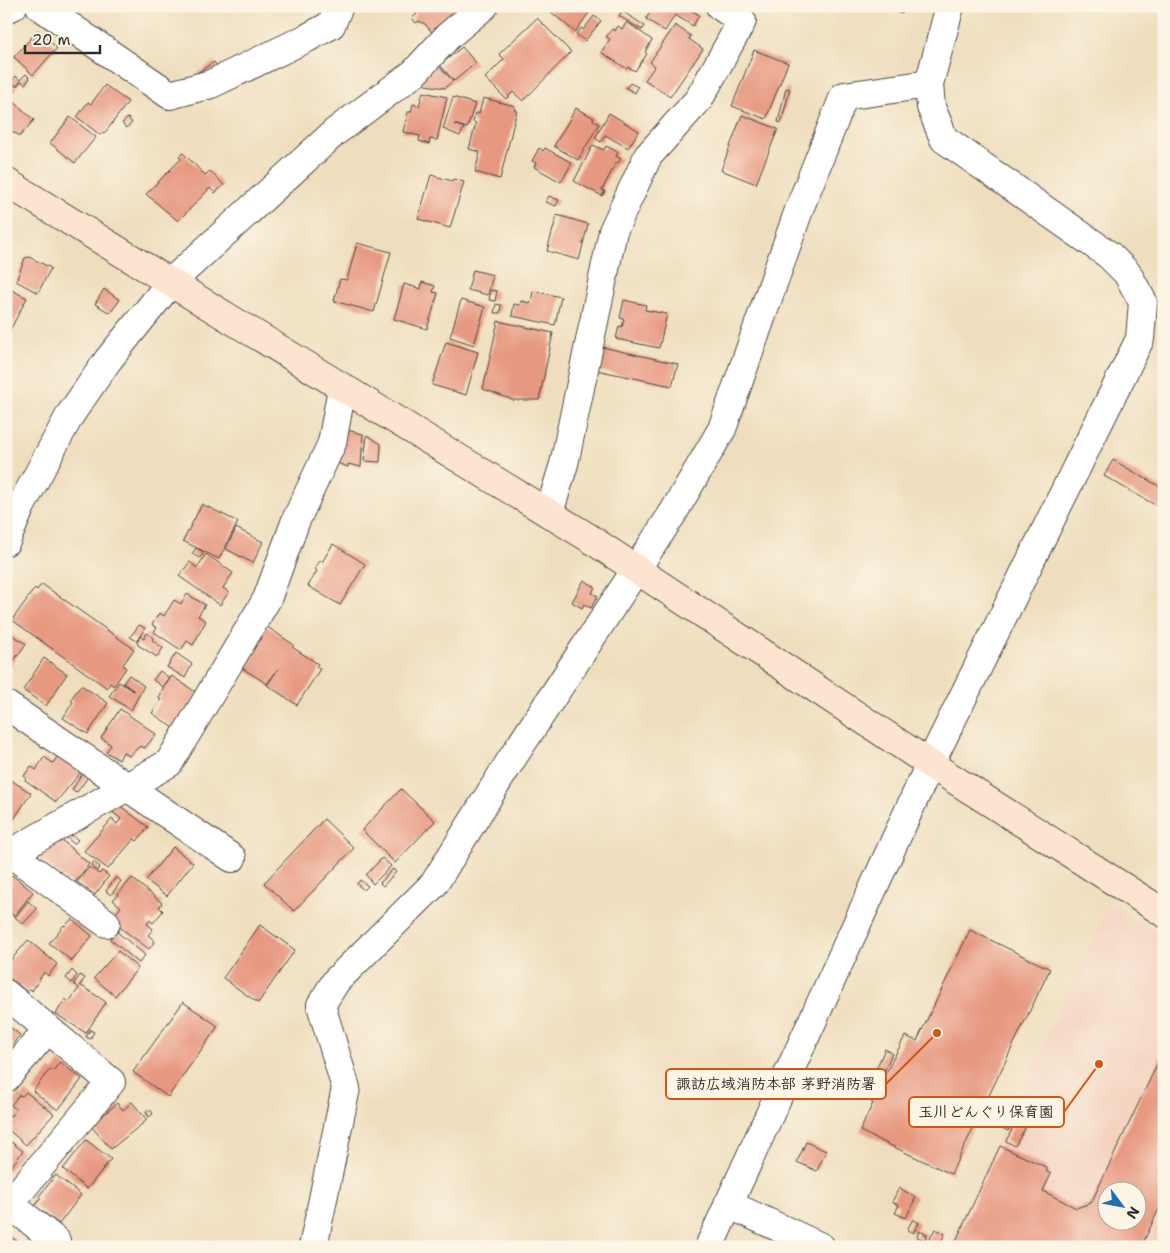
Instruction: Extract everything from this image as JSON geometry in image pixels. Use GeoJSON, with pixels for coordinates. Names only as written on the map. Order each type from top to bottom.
{"type":"FeatureCollection","features":[{"type":"Feature","properties":{"kind":"street"},"geometry":{"type":"LineString","coordinates":[[6,9],[13,6]]}},
{"type":"Feature","properties":{"kind":"street"},"geometry":{"type":"LineString","coordinates":[[40,6],[170,95],[211,84],[307,38],[331,25],[339,6]]}},
{"type":"Feature","properties":{"kind":"street"},"geometry":{"type":"LineString","coordinates":[[6,541],[14,503],[70,415],[108,360],[171,282],[335,132],[414,73],[448,36],[484,6]]}},
{"type":"Feature","properties":{"kind":"street"},"geometry":{"type":"LineString","coordinates":[[549,513],[564,464],[613,231],[648,156],[698,99],[742,21],[720,6]]}},
{"type":"Feature","properties":{"kind":"street"},"geometry":{"type":"LineString","coordinates":[[950,6],[929,84],[931,107],[944,138],[1109,255],[1127,273],[1143,302],[1140,339]]}},
{"type":"Feature","properties":{"kind":"street"},"geometry":{"type":"LineString","coordinates":[[313,1247],[346,1088],[321,1005],[336,981],[434,884],[511,760],[673,512],[722,429],[800,207],[844,96],[929,84]]}},
{"type":"Feature","properties":{"kind":"street"},"geometry":{"type":"LineString","coordinates":[[6,182],[549,513],[930,764],[1164,913]]}},
{"type":"Feature","properties":{"kind":"street"},"geometry":{"type":"LineString","coordinates":[[709,1247],[930,764],[1140,339],[1164,298]]}},
{"type":"Feature","properties":{"kind":"street"},"geometry":{"type":"LineString","coordinates":[[106,923],[8,855],[168,763],[267,598],[296,520],[332,443],[342,388]]}},
{"type":"Feature","properties":{"kind":"street"},"geometry":{"type":"LineString","coordinates":[[6,705],[232,858]]}},
{"type":"Feature","properties":{"kind":"street"},"geometry":{"type":"LineString","coordinates":[[6,994],[111,1082],[7,1204],[56,1241],[52,1247]]}},
{"type":"Feature","properties":{"kind":"street"},"geometry":{"type":"LineString","coordinates":[[6,1078],[48,1029]]}},
{"type":"Feature","properties":{"kind":"street"},"geometry":{"type":"LineString","coordinates":[[728,1204],[821,1247]]}},
{"type":"Feature","properties":{"kind":"shaded area"},"geometry":{"type":"Polygon","coordinates":[[[1109,904],[1164,937],[1164,1247],[947,1247],[1109,904]]]}},
{"type":"Feature","properties":{"kind":"building"},"geometry":{"type":"Polygon","coordinates":[[[417,6],[474,6],[436,37],[425,24],[419,21],[416,23],[412,18],[417,14],[413,10],[417,6]]]}},
{"type":"Feature","properties":{"kind":"building"},"geometry":{"type":"Polygon","coordinates":[[[544,6],[594,6],[575,32],[544,6]]]}},
{"type":"Feature","properties":{"kind":"building"},"geometry":{"type":"Polygon","coordinates":[[[654,6],[684,6],[699,15],[693,26],[675,15],[665,31],[646,19],[654,6]]]}},
{"type":"Feature","properties":{"kind":"building"},"geometry":{"type":"Polygon","coordinates":[[[888,6],[904,6],[902,14],[887,9],[888,6]]]}},
{"type":"Feature","properties":{"kind":"building"},"geometry":{"type":"Polygon","coordinates":[[[622,11],[645,26],[642,30],[619,16],[622,11]]]}},
{"type":"Feature","properties":{"kind":"building"},"geometry":{"type":"Polygon","coordinates":[[[594,16],[601,21],[585,41],[576,34],[581,28],[583,30],[594,16]]]}},
{"type":"Feature","properties":{"kind":"building"},"geometry":{"type":"Polygon","coordinates":[[[537,18],[571,52],[523,101],[513,92],[506,99],[485,78],[504,59],[499,54],[537,18]]]}},
{"type":"Feature","properties":{"kind":"building"},"geometry":{"type":"Polygon","coordinates":[[[627,22],[652,40],[645,52],[647,54],[635,71],[628,67],[627,69],[601,52],[610,39],[606,37],[612,29],[615,31],[618,26],[622,29],[627,22]]]}},
{"type":"Feature","properties":{"kind":"building"},"geometry":{"type":"Polygon","coordinates":[[[675,25],[691,36],[689,39],[703,49],[670,97],[645,80],[655,66],[650,62],[675,25]]]}},
{"type":"Feature","properties":{"kind":"building"},"geometry":{"type":"Polygon","coordinates":[[[38,30],[57,48],[33,75],[14,57],[38,30]]]}},
{"type":"Feature","properties":{"kind":"building"},"geometry":{"type":"Polygon","coordinates":[[[462,47],[476,63],[454,81],[440,65],[462,47]]]}},
{"type":"Feature","properties":{"kind":"building"},"geometry":{"type":"Polygon","coordinates":[[[754,50],[788,63],[766,119],[732,106],[754,50]]]}},
{"type":"Feature","properties":{"kind":"building"},"geometry":{"type":"Polygon","coordinates":[[[214,62],[219,69],[201,80],[197,73],[214,62]]]}},
{"type":"Feature","properties":{"kind":"building"},"geometry":{"type":"Polygon","coordinates":[[[438,65],[453,81],[445,88],[425,85],[421,80],[438,65]]]}},
{"type":"Feature","properties":{"kind":"building"},"geometry":{"type":"Polygon","coordinates":[[[26,74],[30,78],[25,84],[21,81],[17,86],[12,81],[16,76],[20,80],[26,74]]]}},
{"type":"Feature","properties":{"kind":"building"},"geometry":{"type":"Polygon","coordinates":[[[6,77],[17,88],[6,100],[6,77]]]}},
{"type":"Feature","properties":{"kind":"building"},"geometry":{"type":"Polygon","coordinates":[[[630,83],[638,87],[635,93],[626,88],[630,83]]]}},
{"type":"Feature","properties":{"kind":"building"},"geometry":{"type":"Polygon","coordinates":[[[105,85],[128,102],[104,134],[100,135],[77,117],[88,102],[91,104],[105,85]]]}},
{"type":"Feature","properties":{"kind":"building"},"geometry":{"type":"Polygon","coordinates":[[[786,88],[790,89],[781,123],[778,122],[786,88]]]}},
{"type":"Feature","properties":{"kind":"building"},"geometry":{"type":"Polygon","coordinates":[[[423,92],[447,97],[437,140],[430,139],[429,144],[419,141],[420,136],[403,132],[408,112],[411,112],[413,104],[419,106],[423,92]]]}},
{"type":"Feature","properties":{"kind":"building"},"geometry":{"type":"Polygon","coordinates":[[[453,97],[475,104],[467,128],[454,124],[464,128],[460,136],[443,129],[453,97]]]}},
{"type":"Feature","properties":{"kind":"building"},"geometry":{"type":"Polygon","coordinates":[[[483,98],[515,106],[514,110],[517,110],[500,179],[475,172],[480,152],[469,149],[476,123],[473,122],[475,113],[479,114],[483,98]]]}},
{"type":"Feature","properties":{"kind":"building"},"geometry":{"type":"Polygon","coordinates":[[[11,99],[34,120],[20,136],[6,128],[6,105],[11,99]]]}},
{"type":"Feature","properties":{"kind":"building"},"geometry":{"type":"Polygon","coordinates":[[[576,108],[594,118],[593,120],[599,124],[578,160],[554,146],[576,108]]]}},
{"type":"Feature","properties":{"kind":"building"},"geometry":{"type":"Polygon","coordinates":[[[609,113],[639,131],[628,148],[605,135],[601,142],[595,138],[609,113]]]}},
{"type":"Feature","properties":{"kind":"building"},"geometry":{"type":"Polygon","coordinates":[[[742,115],[778,129],[756,184],[721,170],[742,115]]]}},
{"type":"Feature","properties":{"kind":"building"},"geometry":{"type":"Polygon","coordinates":[[[70,117],[96,137],[75,163],[50,143],[70,117]]]}},
{"type":"Feature","properties":{"kind":"building"},"geometry":{"type":"Polygon","coordinates":[[[128,118],[132,123],[126,128],[122,123],[128,118]]]}},
{"type":"Feature","properties":{"kind":"building"},"geometry":{"type":"Polygon","coordinates":[[[593,145],[604,150],[606,146],[618,152],[616,156],[621,159],[616,163],[602,190],[605,191],[602,196],[574,181],[593,145]]]}},
{"type":"Feature","properties":{"kind":"building"},"geometry":{"type":"Polygon","coordinates":[[[539,148],[543,151],[545,148],[572,163],[561,182],[534,167],[536,163],[532,161],[539,148]]]}},
{"type":"Feature","properties":{"kind":"building"},"geometry":{"type":"Polygon","coordinates":[[[183,153],[205,175],[210,171],[224,185],[215,193],[210,188],[178,221],[146,194],[181,159],[179,156],[183,153]]]}},
{"type":"Feature","properties":{"kind":"building"},"geometry":{"type":"Polygon","coordinates":[[[431,175],[452,181],[453,179],[464,182],[450,228],[418,219],[431,175]]]}},
{"type":"Feature","properties":{"kind":"building"},"geometry":{"type":"Polygon","coordinates":[[[549,196],[559,200],[556,206],[546,202],[549,196]]]}},
{"type":"Feature","properties":{"kind":"building"},"geometry":{"type":"Polygon","coordinates":[[[557,215],[588,224],[579,260],[547,251],[557,215]]]}},
{"type":"Feature","properties":{"kind":"building"},"geometry":{"type":"Polygon","coordinates":[[[357,243],[391,252],[374,312],[334,301],[340,279],[347,280],[357,243]]]}},
{"type":"Feature","properties":{"kind":"building"},"geometry":{"type":"Polygon","coordinates":[[[29,257],[51,268],[38,293],[16,281],[25,258],[29,257]]]}},
{"type":"Feature","properties":{"kind":"building"},"geometry":{"type":"Polygon","coordinates":[[[473,270],[493,275],[488,295],[468,290],[473,270]]]}},
{"type":"Feature","properties":{"kind":"building"},"geometry":{"type":"Polygon","coordinates":[[[422,282],[435,286],[433,292],[438,293],[427,329],[394,319],[404,284],[421,289],[422,282]]]}},
{"type":"Feature","properties":{"kind":"building"},"geometry":{"type":"Polygon","coordinates":[[[6,287],[27,298],[10,330],[6,329],[6,287]]]}},
{"type":"Feature","properties":{"kind":"building"},"geometry":{"type":"Polygon","coordinates":[[[104,289],[120,300],[110,313],[95,304],[104,289]]]}},
{"type":"Feature","properties":{"kind":"building"},"geometry":{"type":"Polygon","coordinates":[[[491,290],[497,291],[495,301],[489,300],[491,290]]]}},
{"type":"Feature","properties":{"kind":"building"},"geometry":{"type":"Polygon","coordinates":[[[533,291],[561,297],[555,325],[512,316],[514,304],[520,305],[521,301],[531,303],[533,291]]]}},
{"type":"Feature","properties":{"kind":"building"},"geometry":{"type":"Polygon","coordinates":[[[461,300],[485,307],[474,345],[450,337],[461,300]]]}},
{"type":"Feature","properties":{"kind":"building"},"geometry":{"type":"Polygon","coordinates":[[[624,300],[646,305],[645,310],[667,314],[659,348],[616,339],[619,326],[622,327],[624,319],[620,318],[624,300]]]}},
{"type":"Feature","properties":{"kind":"building"},"geometry":{"type":"Polygon","coordinates":[[[496,304],[501,305],[500,313],[494,313],[496,304]]]}},
{"type":"Feature","properties":{"kind":"building"},"geometry":{"type":"Polygon","coordinates":[[[498,321],[553,333],[539,400],[513,400],[483,389],[498,321]]]}},
{"type":"Feature","properties":{"kind":"building"},"geometry":{"type":"Polygon","coordinates":[[[446,342],[478,352],[466,395],[432,385],[446,342]]]}},
{"type":"Feature","properties":{"kind":"building"},"geometry":{"type":"Polygon","coordinates":[[[589,344],[678,364],[672,386],[582,367],[589,344]]]}},
{"type":"Feature","properties":{"kind":"building"},"geometry":{"type":"Polygon","coordinates":[[[330,426],[363,434],[361,467],[348,464],[348,467],[323,458],[330,426]]]}},
{"type":"Feature","properties":{"kind":"building"},"geometry":{"type":"Polygon","coordinates":[[[367,435],[381,444],[380,462],[364,461],[367,435]]]}},
{"type":"Feature","properties":{"kind":"building"},"geometry":{"type":"Polygon","coordinates":[[[1113,460],[1164,489],[1164,510],[1104,476],[1113,460]]]}},
{"type":"Feature","properties":{"kind":"building"},"geometry":{"type":"Polygon","coordinates":[[[202,504],[238,522],[219,559],[183,541],[202,504]]]}},
{"type":"Feature","properties":{"kind":"building"},"geometry":{"type":"Polygon","coordinates":[[[236,528],[263,542],[253,563],[226,549],[236,528]]]}},
{"type":"Feature","properties":{"kind":"building"},"geometry":{"type":"Polygon","coordinates":[[[333,544],[365,564],[340,605],[308,586],[317,571],[315,569],[320,560],[322,562],[333,544]]]}},
{"type":"Feature","properties":{"kind":"building"},"geometry":{"type":"Polygon","coordinates":[[[196,548],[204,552],[200,558],[192,554],[196,548]]]}},
{"type":"Feature","properties":{"kind":"building"},"geometry":{"type":"Polygon","coordinates":[[[206,554],[233,573],[223,588],[229,592],[220,605],[179,576],[190,562],[197,568],[206,554]]]}},
{"type":"Feature","properties":{"kind":"building"},"geometry":{"type":"Polygon","coordinates":[[[584,580],[595,587],[592,593],[598,596],[591,608],[584,604],[582,608],[572,602],[584,580]]]}},
{"type":"Feature","properties":{"kind":"building"},"geometry":{"type":"Polygon","coordinates":[[[42,584],[134,649],[123,665],[126,668],[114,686],[110,683],[107,688],[12,620],[35,588],[37,590],[42,584]]]}},
{"type":"Feature","properties":{"kind":"building"},"geometry":{"type":"Polygon","coordinates":[[[187,594],[205,605],[198,616],[206,621],[193,645],[187,641],[181,650],[154,632],[157,628],[152,625],[159,613],[164,616],[174,600],[181,604],[187,594]]]}},
{"type":"Feature","properties":{"kind":"building"},"geometry":{"type":"Polygon","coordinates":[[[263,624],[294,645],[292,647],[318,664],[316,667],[320,669],[297,705],[267,685],[279,668],[267,684],[236,664],[263,624]]]}},
{"type":"Feature","properties":{"kind":"building"},"geometry":{"type":"Polygon","coordinates":[[[139,625],[145,628],[137,641],[130,637],[139,625]]]}},
{"type":"Feature","properties":{"kind":"building"},"geometry":{"type":"Polygon","coordinates":[[[6,631],[26,644],[6,671],[6,631]]]}},
{"type":"Feature","properties":{"kind":"building"},"geometry":{"type":"Polygon","coordinates":[[[147,633],[153,638],[152,640],[163,648],[157,657],[138,645],[137,642],[140,636],[144,638],[147,633]]]}},
{"type":"Feature","properties":{"kind":"building"},"geometry":{"type":"Polygon","coordinates":[[[176,653],[192,664],[185,678],[167,667],[176,653]]]}},
{"type":"Feature","properties":{"kind":"building"},"geometry":{"type":"Polygon","coordinates":[[[44,658],[67,674],[46,706],[23,690],[44,658]]]}},
{"type":"Feature","properties":{"kind":"building"},"geometry":{"type":"Polygon","coordinates":[[[160,671],[169,678],[163,687],[153,680],[160,671]]]}},
{"type":"Feature","properties":{"kind":"building"},"geometry":{"type":"Polygon","coordinates":[[[129,675],[144,686],[131,710],[109,696],[119,682],[134,691],[123,683],[129,675]]]}},
{"type":"Feature","properties":{"kind":"building"},"geometry":{"type":"Polygon","coordinates":[[[172,676],[197,693],[174,728],[152,713],[161,700],[159,699],[162,690],[172,676]]]}},
{"type":"Feature","properties":{"kind":"building"},"geometry":{"type":"Polygon","coordinates":[[[81,685],[108,703],[88,734],[63,718],[73,702],[71,699],[81,685]]]}},
{"type":"Feature","properties":{"kind":"building"},"geometry":{"type":"Polygon","coordinates":[[[120,709],[156,734],[145,748],[140,746],[129,756],[123,752],[119,760],[106,752],[111,745],[101,738],[120,709]]]}},
{"type":"Feature","properties":{"kind":"building"},"geometry":{"type":"Polygon","coordinates":[[[44,757],[53,763],[57,757],[81,772],[56,802],[25,780],[24,776],[31,766],[36,770],[44,757]]]}},
{"type":"Feature","properties":{"kind":"building"},"geometry":{"type":"Polygon","coordinates":[[[82,774],[88,777],[77,792],[72,790],[82,774]]]}},
{"type":"Feature","properties":{"kind":"building"},"geometry":{"type":"Polygon","coordinates":[[[6,777],[31,793],[12,822],[6,818],[6,777]]]}},
{"type":"Feature","properties":{"kind":"building"},"geometry":{"type":"Polygon","coordinates":[[[401,789],[435,821],[395,863],[362,830],[401,789]]]}},
{"type":"Feature","properties":{"kind":"building"},"geometry":{"type":"Polygon","coordinates":[[[114,801],[148,827],[137,841],[134,839],[108,869],[84,851],[112,819],[117,824],[121,819],[108,808],[114,801]]]}},
{"type":"Feature","properties":{"kind":"building"},"geometry":{"type":"Polygon","coordinates":[[[324,819],[354,848],[294,911],[264,883],[324,819]]]}},
{"type":"Feature","properties":{"kind":"building"},"geometry":{"type":"Polygon","coordinates":[[[70,834],[78,840],[74,844],[67,838],[70,834]]]}},
{"type":"Feature","properties":{"kind":"building"},"geometry":{"type":"Polygon","coordinates":[[[56,835],[89,864],[73,885],[39,858],[38,854],[56,835]]]}},
{"type":"Feature","properties":{"kind":"building"},"geometry":{"type":"Polygon","coordinates":[[[173,847],[193,863],[167,896],[146,880],[173,847]]]}},
{"type":"Feature","properties":{"kind":"building"},"geometry":{"type":"Polygon","coordinates":[[[382,858],[391,866],[373,884],[366,875],[382,858]]]}},
{"type":"Feature","properties":{"kind":"building"},"geometry":{"type":"Polygon","coordinates":[[[94,862],[100,867],[97,871],[91,866],[94,862]]]}},
{"type":"Feature","properties":{"kind":"building"},"geometry":{"type":"Polygon","coordinates":[[[89,867],[99,874],[102,871],[109,876],[95,895],[77,882],[89,867]]]}},
{"type":"Feature","properties":{"kind":"building"},"geometry":{"type":"Polygon","coordinates":[[[393,869],[396,872],[383,886],[380,883],[393,869]]]}},
{"type":"Feature","properties":{"kind":"building"},"geometry":{"type":"Polygon","coordinates":[[[12,875],[33,892],[14,916],[6,910],[6,881],[12,875]]]}},
{"type":"Feature","properties":{"kind":"building"},"geometry":{"type":"Polygon","coordinates":[[[116,877],[121,881],[111,895],[106,891],[116,877]]]}},
{"type":"Feature","properties":{"kind":"building"},"geometry":{"type":"Polygon","coordinates":[[[132,878],[162,903],[159,907],[163,911],[153,923],[150,920],[147,924],[153,929],[148,935],[155,941],[149,949],[114,923],[113,917],[121,907],[113,900],[132,878]]]}},
{"type":"Feature","properties":{"kind":"building"},"geometry":{"type":"Polygon","coordinates":[[[360,880],[368,886],[364,890],[357,884],[360,880]]]}},
{"type":"Feature","properties":{"kind":"building"},"geometry":{"type":"Polygon","coordinates":[[[28,901],[37,909],[23,924],[15,917],[28,901]]]}},
{"type":"Feature","properties":{"kind":"building"},"geometry":{"type":"Polygon","coordinates":[[[72,919],[92,936],[72,961],[49,943],[64,925],[72,919]]]}},
{"type":"Feature","properties":{"kind":"building"},"geometry":{"type":"Polygon","coordinates":[[[260,925],[295,950],[258,1003],[223,978],[260,925]]]}},
{"type":"Feature","properties":{"kind":"building"},"geometry":{"type":"Polygon","coordinates":[[[970,930],[1050,969],[951,1174],[860,1131],[873,1103],[871,1102],[905,1036],[917,1041],[970,930]]]}},
{"type":"Feature","properties":{"kind":"building"},"geometry":{"type":"Polygon","coordinates":[[[116,931],[145,955],[139,963],[110,939],[116,931]]]}},
{"type":"Feature","properties":{"kind":"building"},"geometry":{"type":"Polygon","coordinates":[[[28,940],[57,964],[48,976],[44,972],[32,991],[30,988],[27,992],[6,975],[6,966],[28,940]]]}},
{"type":"Feature","properties":{"kind":"building"},"geometry":{"type":"Polygon","coordinates":[[[118,951],[138,968],[115,996],[94,978],[118,951]]]}},
{"type":"Feature","properties":{"kind":"building"},"geometry":{"type":"Polygon","coordinates":[[[72,970],[77,975],[72,983],[66,978],[72,970]]]}},
{"type":"Feature","properties":{"kind":"building"},"geometry":{"type":"Polygon","coordinates":[[[80,975],[85,978],[80,985],[106,1002],[86,1033],[56,1014],[65,999],[69,1002],[79,988],[74,984],[80,975]]]}},
{"type":"Feature","properties":{"kind":"building"},"geometry":{"type":"Polygon","coordinates":[[[183,1002],[218,1026],[168,1097],[133,1072],[183,1002]]]}},
{"type":"Feature","properties":{"kind":"building"},"geometry":{"type":"Polygon","coordinates":[[[6,1024],[20,1035],[6,1052],[6,1024]]]}},
{"type":"Feature","properties":{"kind":"building"},"geometry":{"type":"Polygon","coordinates":[[[90,1030],[94,1032],[90,1039],[86,1037],[90,1030]]]}},
{"type":"Feature","properties":{"kind":"building"},"geometry":{"type":"Polygon","coordinates":[[[885,1049],[892,1053],[883,1075],[875,1071],[885,1049]]]}},
{"type":"Feature","properties":{"kind":"building"},"geometry":{"type":"Polygon","coordinates":[[[1162,1054],[1164,1198],[1141,1247],[953,1247],[1000,1146],[1048,1168],[1046,1171],[1051,1174],[1043,1191],[1076,1208],[1091,1203],[1098,1188],[1098,1230],[1148,1230],[1148,1180],[1102,1180],[1162,1054]]]}},
{"type":"Feature","properties":{"kind":"building"},"geometry":{"type":"Polygon","coordinates":[[[60,1062],[82,1079],[58,1110],[33,1091],[50,1069],[53,1071],[60,1062]]]}},
{"type":"Feature","properties":{"kind":"building"},"geometry":{"type":"Polygon","coordinates":[[[26,1092],[54,1114],[26,1145],[6,1128],[6,1112],[11,1116],[16,1109],[11,1105],[19,1095],[22,1096],[26,1092]]]}},
{"type":"Feature","properties":{"kind":"building"},"geometry":{"type":"Polygon","coordinates":[[[132,1102],[147,1120],[111,1149],[91,1126],[117,1103],[123,1110],[132,1102]]]}},
{"type":"Feature","properties":{"kind":"building"},"geometry":{"type":"Polygon","coordinates":[[[1010,1108],[1017,1112],[1008,1131],[1000,1127],[1010,1108]]]}},
{"type":"Feature","properties":{"kind":"building"},"geometry":{"type":"Polygon","coordinates":[[[150,1109],[153,1114],[149,1117],[146,1112],[150,1109]]]}},
{"type":"Feature","properties":{"kind":"building"},"geometry":{"type":"Polygon","coordinates":[[[1017,1120],[1027,1125],[1015,1146],[1006,1141],[1017,1120]]]}},
{"type":"Feature","properties":{"kind":"building"},"geometry":{"type":"Polygon","coordinates":[[[6,1138],[23,1151],[8,1171],[6,1170],[6,1138]]]}},
{"type":"Feature","properties":{"kind":"building"},"geometry":{"type":"Polygon","coordinates":[[[86,1140],[111,1159],[87,1189],[63,1169],[86,1140]]]}},
{"type":"Feature","properties":{"kind":"building"},"geometry":{"type":"Polygon","coordinates":[[[806,1142],[826,1151],[817,1171],[797,1162],[806,1142]]]}},
{"type":"Feature","properties":{"kind":"building"},"geometry":{"type":"Polygon","coordinates":[[[56,1175],[81,1195],[59,1224],[35,1206],[41,1198],[39,1196],[56,1175]]]}},
{"type":"Feature","properties":{"kind":"building"},"geometry":{"type":"Polygon","coordinates":[[[899,1188],[916,1197],[906,1218],[895,1213],[899,1205],[892,1202],[899,1188]]]}},
{"type":"Feature","properties":{"kind":"building"},"geometry":{"type":"Polygon","coordinates":[[[913,1219],[919,1223],[913,1233],[907,1230],[913,1219]]]}},
{"type":"Feature","properties":{"kind":"building"},"geometry":{"type":"Polygon","coordinates":[[[935,1229],[945,1234],[939,1245],[929,1241],[935,1229]]]}},
{"type":"Feature","properties":{"kind":"building"},"geometry":{"type":"Polygon","coordinates":[[[919,1231],[927,1234],[925,1240],[917,1237],[919,1231]]]}},
{"type":"Feature","properties":{"kind":"building"},"geometry":{"type":"Polygon","coordinates":[[[7,1234],[25,1247],[6,1247],[7,1234]]]}},
{"type":"Feature","properties":{"kind":"place","name":"諏訪広域消防本部 茅野消防署"},"geometry":{"type":"Point","coordinates":[937,1033]}},
{"type":"Feature","properties":{"kind":"place","name":"玉川どんぐり保育園"},"geometry":{"type":"Point","coordinates":[1099,1064]}}]}
